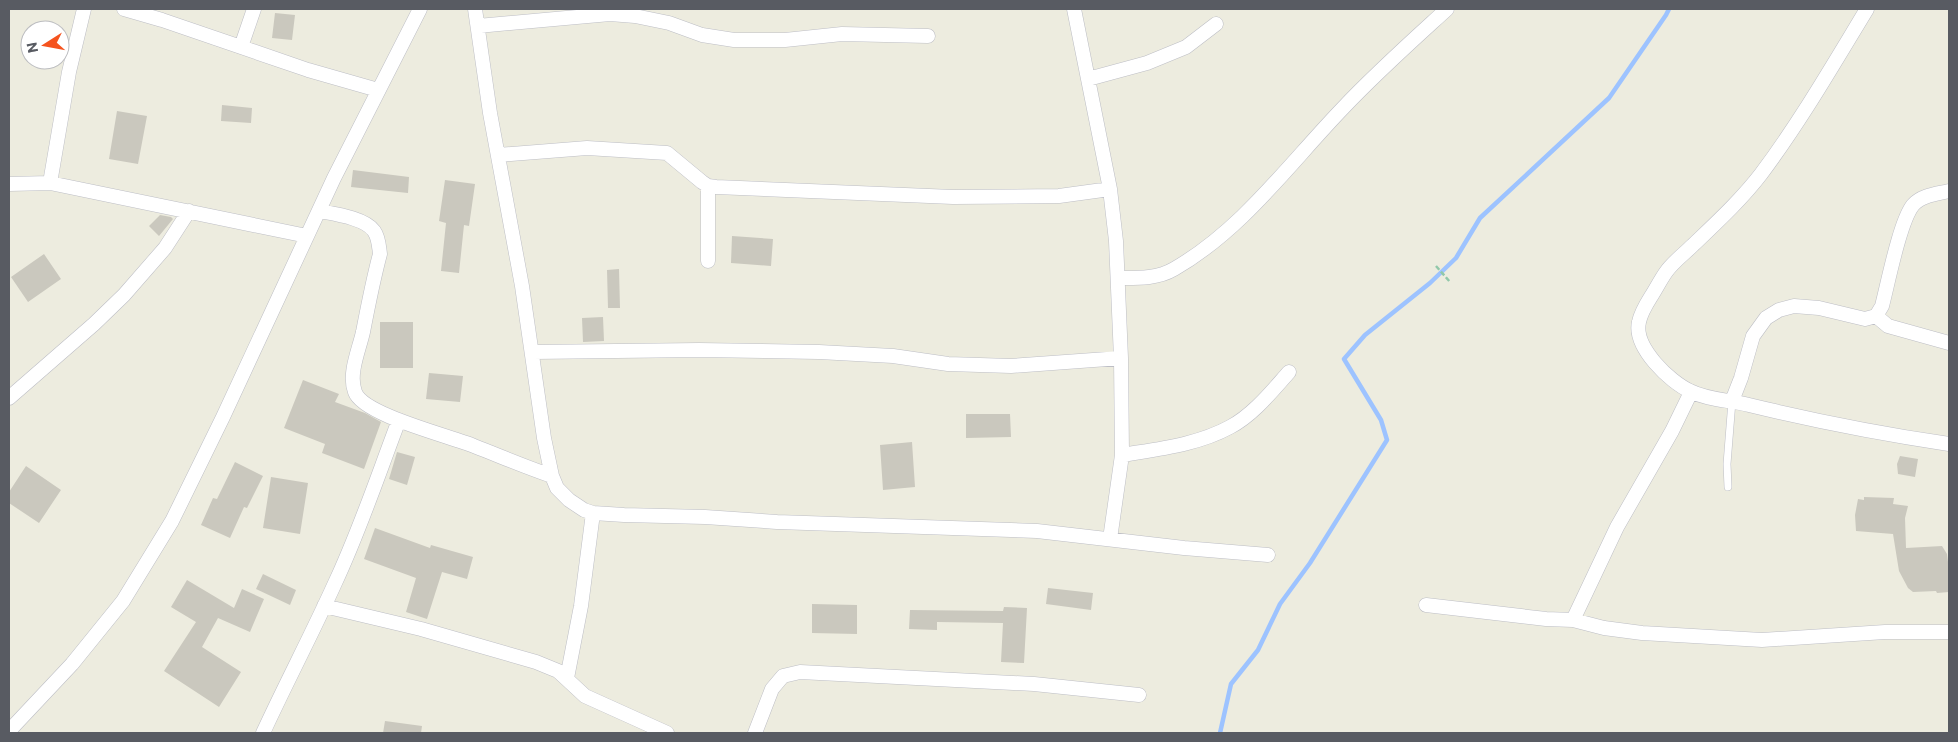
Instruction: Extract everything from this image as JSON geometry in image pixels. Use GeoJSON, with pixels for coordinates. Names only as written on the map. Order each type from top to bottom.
{"type":"FeatureCollection","features":[{"type":"Feature","properties":{"kind":"street"},"geometry":{"type":"LineString","coordinates":[[50,183],[69,72],[84,9]]}},
{"type":"Feature","properties":{"kind":"street"},"geometry":{"type":"LineString","coordinates":[[124,9],[308,70],[378,90]]}},
{"type":"Feature","properties":{"kind":"street"},"geometry":{"type":"LineString","coordinates":[[241,47],[254,9]]}},
{"type":"Feature","properties":{"kind":"street"},"geometry":{"type":"LineString","coordinates":[[9,731],[72,664],[123,601],[172,521],[319,211],[420,9]]}},
{"type":"Feature","properties":{"kind":"street"},"geometry":{"type":"LineString","coordinates":[[475,9],[498,154],[522,286],[544,438],[552,476],[557,488],[569,500],[584,510],[593,513],[786,523],[1038,531],[1184,548],[1268,555]]}},
{"type":"Feature","properties":{"kind":"street"},"geometry":{"type":"LineString","coordinates":[[1074,9],[1110,189],[1118,278],[1122,455],[1110,539]]}},
{"type":"Feature","properties":{"kind":"street"},"geometry":{"type":"LineString","coordinates":[[1118,278],[1146,278],[1172,271],[1207,247],[1243,217],[1342,108],[1447,9]]}},
{"type":"Feature","properties":{"kind":"street"},"geometry":{"type":"LineString","coordinates":[[1867,9],[1814,96],[1775,155],[1735,204],[1666,271],[1638,323],[1639,335],[1644,347],[1656,364],[1675,383],[1691,392],[1709,398],[1732,401],[1838,425],[1949,444]]}},
{"type":"Feature","properties":{"kind":"street"},"geometry":{"type":"LineString","coordinates":[[478,26],[610,14],[660,22],[702,35],[734,40],[785,40],[842,34],[928,36]]}},
{"type":"Feature","properties":{"kind":"street"},"geometry":{"type":"LineString","coordinates":[[1088,79],[1148,63],[1186,47],[1216,24]]}},
{"type":"Feature","properties":{"kind":"street"},"geometry":{"type":"LineString","coordinates":[[498,154],[587,148],[667,153],[708,186],[962,198],[1059,196],[1110,189]]}},
{"type":"Feature","properties":{"kind":"street"},"geometry":{"type":"LineString","coordinates":[[9,184],[50,183],[307,236]]}},
{"type":"Feature","properties":{"kind":"street"},"geometry":{"type":"LineString","coordinates":[[708,186],[708,261]]}},
{"type":"Feature","properties":{"kind":"street"},"geometry":{"type":"LineString","coordinates":[[1732,401],[1753,336],[1766,318],[1779,310],[1794,306],[1819,308],[1865,319],[1876,316],[1882,306],[1905,218],[1914,205],[1924,198],[1949,191]]}},
{"type":"Feature","properties":{"kind":"street"},"geometry":{"type":"LineString","coordinates":[[9,398],[94,324],[124,295],[165,248],[189,211]]}},
{"type":"Feature","properties":{"kind":"street"},"geometry":{"type":"LineString","coordinates":[[319,211],[352,218],[366,225],[374,230],[379,243],[380,254],[355,364],[353,383],[354,392],[358,399],[398,420],[474,445],[552,476]]}},
{"type":"Feature","properties":{"kind":"street"},"geometry":{"type":"LineString","coordinates":[[1876,316],[1888,326],[1949,343]]}},
{"type":"Feature","properties":{"kind":"street"},"geometry":{"type":"LineString","coordinates":[[532,352],[699,350],[819,352],[893,356],[948,364],[1011,366],[1121,358]]}},
{"type":"Feature","properties":{"kind":"street"},"geometry":{"type":"LineString","coordinates":[[1122,455],[1166,448],[1197,440],[1231,427],[1266,399],[1289,372]]}},
{"type":"Feature","properties":{"kind":"street"},"geometry":{"type":"LineString","coordinates":[[1573,620],[1617,527],[1672,431],[1691,392]]}},
{"type":"Feature","properties":{"kind":"street"},"geometry":{"type":"LineString","coordinates":[[263,733],[300,659],[360,524],[398,420]]}},
{"type":"Feature","properties":{"kind":"street"},"geometry":{"type":"LineString","coordinates":[[568,678],[581,606],[593,513]]}},
{"type":"Feature","properties":{"kind":"street"},"geometry":{"type":"LineString","coordinates":[[1426,605],[1546,619],[1573,620],[1604,628],[1642,633],[1762,640],[1885,632],[1949,632]]}},
{"type":"Feature","properties":{"kind":"street"},"geometry":{"type":"LineString","coordinates":[[324,606],[421,629],[536,662],[558,671],[568,678],[575,689],[585,696],[667,733]]}},
{"type":"Feature","properties":{"kind":"street"},"geometry":{"type":"LineString","coordinates":[[755,733],[772,689],[784,676],[800,672],[1034,684],[1140,695]]}},
{"type":"Feature","properties":{"kind":"lane"},"geometry":{"type":"LineString","coordinates":[[1728,487],[1727,464],[1732,401]]}},
{"type":"Feature","properties":{"kind":"path"},"geometry":{"type":"LineString","coordinates":[[1436,266],[1450,282]]}},
{"type":"Feature","properties":{"kind":"building"},"geometry":{"type":"Polygon","coordinates":[[[275,13],[295,15],[292,40],[272,38],[275,13]]]}},
{"type":"Feature","properties":{"kind":"building"},"geometry":{"type":"Polygon","coordinates":[[[222,105],[252,108],[251,123],[221,121],[222,105]]]}},
{"type":"Feature","properties":{"kind":"building"},"geometry":{"type":"Polygon","coordinates":[[[117,111],[147,116],[138,164],[109,159],[117,111]]]}},
{"type":"Feature","properties":{"kind":"building"},"geometry":{"type":"Polygon","coordinates":[[[353,170],[409,177],[408,193],[351,187],[353,170]]]}},
{"type":"Feature","properties":{"kind":"building"},"geometry":{"type":"Polygon","coordinates":[[[445,180],[475,184],[469,226],[464,225],[459,273],[441,271],[446,223],[439,221],[445,180]]]}},
{"type":"Feature","properties":{"kind":"building"},"geometry":{"type":"Polygon","coordinates":[[[160,215],[173,219],[159,236],[149,226],[160,215]]]}},
{"type":"Feature","properties":{"kind":"building"},"geometry":{"type":"Polygon","coordinates":[[[732,236],[773,239],[771,266],[731,263],[732,236]]]}},
{"type":"Feature","properties":{"kind":"building"},"geometry":{"type":"Polygon","coordinates":[[[44,254],[61,279],[28,302],[11,277],[44,254]]]}},
{"type":"Feature","properties":{"kind":"building"},"geometry":{"type":"Polygon","coordinates":[[[619,269],[620,308],[608,308],[607,270],[619,269]]]}},
{"type":"Feature","properties":{"kind":"building"},"geometry":{"type":"Polygon","coordinates":[[[603,317],[604,341],[583,342],[582,318],[603,317]]]}},
{"type":"Feature","properties":{"kind":"building"},"geometry":{"type":"Polygon","coordinates":[[[380,322],[413,322],[413,368],[380,368],[380,322]]]}},
{"type":"Feature","properties":{"kind":"building"},"geometry":{"type":"Polygon","coordinates":[[[429,373],[463,376],[460,402],[426,399],[429,373]]]}},
{"type":"Feature","properties":{"kind":"building"},"geometry":{"type":"Polygon","coordinates":[[[303,380],[339,394],[335,402],[365,413],[381,422],[364,469],[322,453],[325,444],[284,428],[303,380]]]}},
{"type":"Feature","properties":{"kind":"building"},"geometry":{"type":"Polygon","coordinates":[[[966,414],[1010,414],[1011,437],[966,438],[966,414]]]}},
{"type":"Feature","properties":{"kind":"building"},"geometry":{"type":"Polygon","coordinates":[[[912,442],[915,487],[883,490],[880,445],[912,442]]]}},
{"type":"Feature","properties":{"kind":"building"},"geometry":{"type":"Polygon","coordinates":[[[397,452],[415,457],[407,485],[389,479],[397,452]]]}},
{"type":"Feature","properties":{"kind":"building"},"geometry":{"type":"Polygon","coordinates":[[[1900,456],[1918,459],[1915,477],[1898,474],[1897,464],[1900,456]]]}},
{"type":"Feature","properties":{"kind":"building"},"geometry":{"type":"Polygon","coordinates":[[[235,462],[263,476],[247,508],[244,507],[230,538],[201,525],[213,498],[217,499],[235,462]]]}},
{"type":"Feature","properties":{"kind":"building"},"geometry":{"type":"Polygon","coordinates":[[[26,466],[61,490],[39,523],[9,503],[9,492],[26,466]]]}},
{"type":"Feature","properties":{"kind":"building"},"geometry":{"type":"Polygon","coordinates":[[[271,477],[308,483],[300,534],[263,528],[271,477]]]}},
{"type":"Feature","properties":{"kind":"building"},"geometry":{"type":"Polygon","coordinates":[[[1864,497],[1894,498],[1893,504],[1908,506],[1905,518],[1906,548],[1942,546],[1947,554],[1949,592],[1913,592],[1908,588],[1899,571],[1893,534],[1856,531],[1855,515],[1858,499],[1864,500],[1864,497]]]}},
{"type":"Feature","properties":{"kind":"building"},"geometry":{"type":"Polygon","coordinates":[[[375,528],[430,548],[431,545],[473,557],[467,579],[442,572],[427,619],[406,612],[416,578],[364,559],[375,528]]]}},
{"type":"Feature","properties":{"kind":"building"},"geometry":{"type":"Polygon","coordinates":[[[263,574],[296,590],[290,605],[256,589],[263,574]]]}},
{"type":"Feature","properties":{"kind":"building"},"geometry":{"type":"Polygon","coordinates":[[[187,580],[234,608],[242,589],[264,599],[250,632],[218,618],[202,647],[241,672],[219,707],[164,671],[196,622],[171,607],[187,580]]]}},
{"type":"Feature","properties":{"kind":"building"},"geometry":{"type":"Polygon","coordinates":[[[1048,588],[1093,593],[1091,610],[1046,604],[1048,588]]]}},
{"type":"Feature","properties":{"kind":"building"},"geometry":{"type":"Polygon","coordinates":[[[812,604],[857,605],[857,634],[812,633],[812,604]]]}},
{"type":"Feature","properties":{"kind":"building"},"geometry":{"type":"Polygon","coordinates":[[[1004,607],[1027,608],[1024,663],[1001,662],[1003,623],[937,622],[937,630],[909,629],[910,610],[1003,611],[1004,607]]]}},
{"type":"Feature","properties":{"kind":"building"},"geometry":{"type":"Polygon","coordinates":[[[385,721],[422,726],[421,733],[383,733],[385,721]]]}},
{"type":"Feature","properties":{"kind":"waterway"},"geometry":{"type":"LineString","coordinates":[[1220,733],[1231,684],[1258,650],[1280,604],[1310,563],[1387,440],[1381,420],[1344,359],[1365,335],[1430,283],[1456,258],[1480,218],[1609,98],[1669,9]]}}]}
